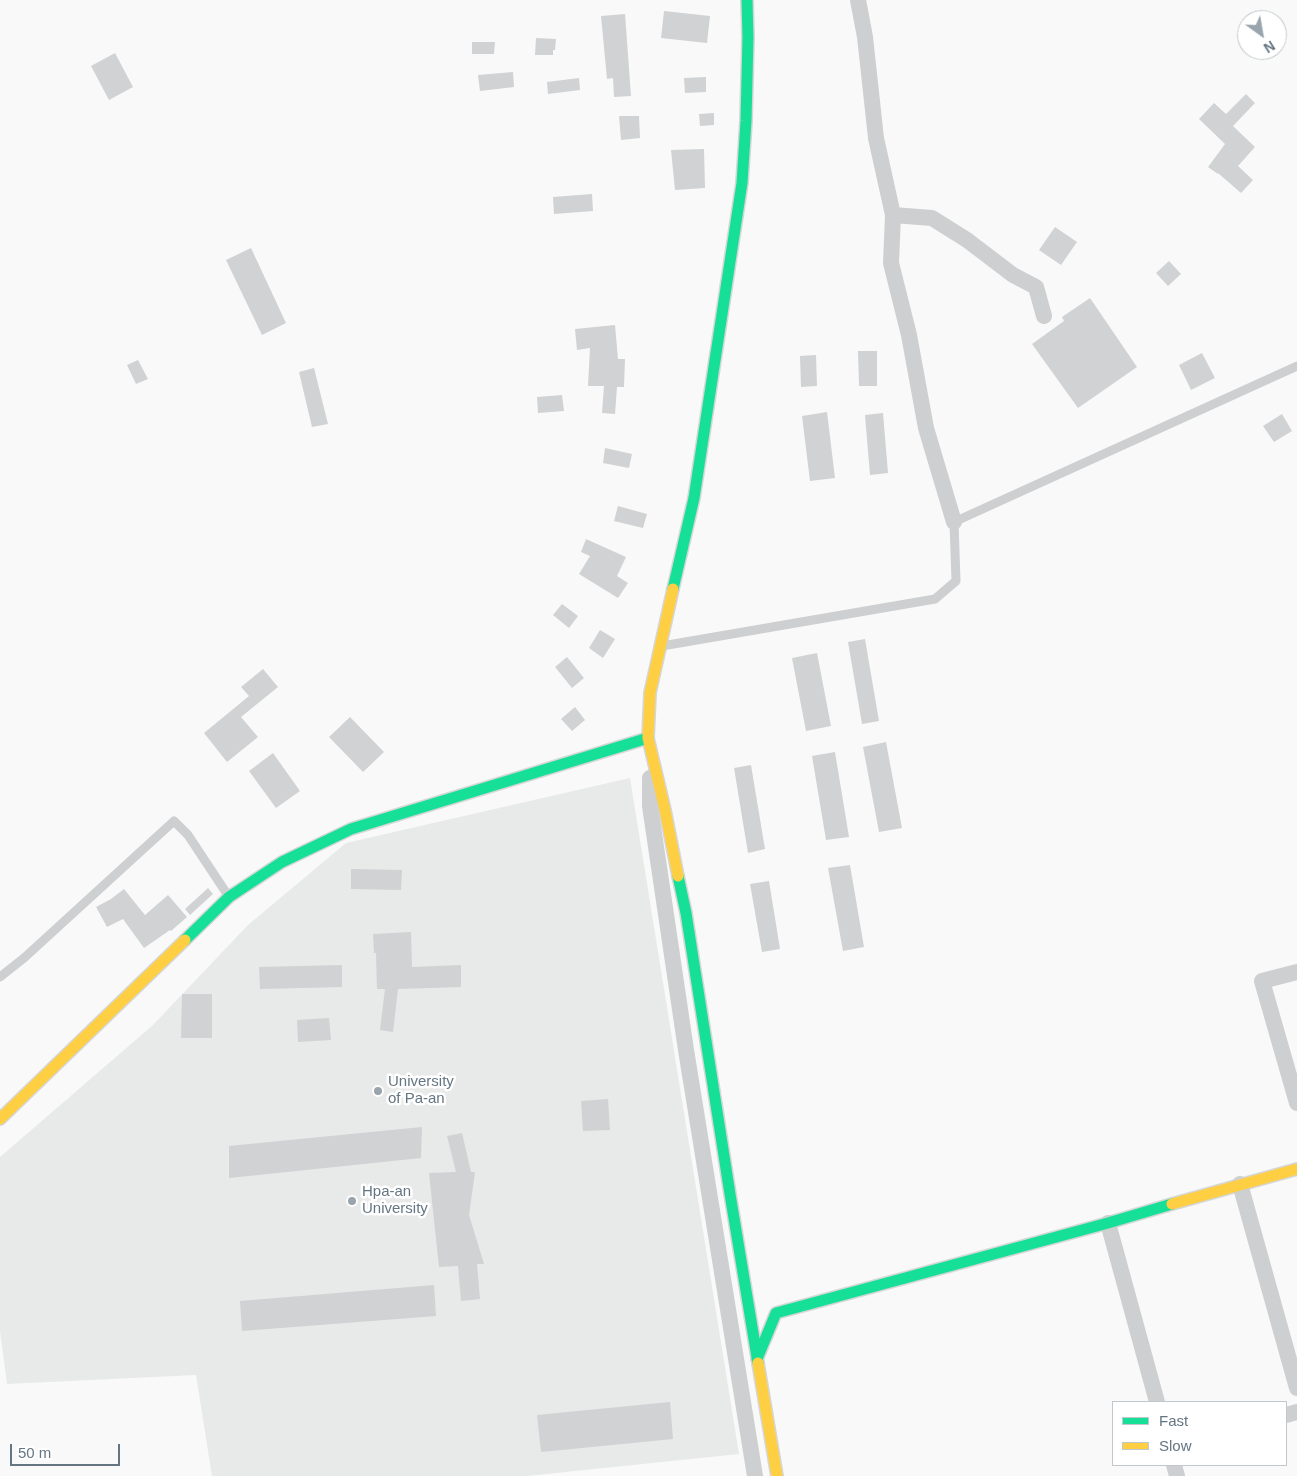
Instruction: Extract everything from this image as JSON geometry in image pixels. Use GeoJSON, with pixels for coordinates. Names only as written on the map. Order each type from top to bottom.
{"type":"FeatureCollection","features":[{"type":"Feature","properties":{"kind":"street"},"geometry":{"type":"LineString","coordinates":[[748,0],[742,183],[694,498],[650,693],[648,738],[650,806],[666,916],[717,1176],[747,1360],[777,1476]]}},
{"type":"Feature","properties":{"kind":"street"},"geometry":{"type":"LineString","coordinates":[[858,0],[865,36],[876,138],[893,215],[891,263],[909,335],[926,428],[954,522]]}},
{"type":"Feature","properties":{"kind":"street"},"geometry":{"type":"LineString","coordinates":[[893,215],[932,218],[967,240],[1012,275],[1036,287],[1044,316]]}},
{"type":"Feature","properties":{"kind":"street"},"geometry":{"type":"LineString","coordinates":[[0,1119],[229,897],[282,862],[351,829],[648,738]]}},
{"type":"Feature","properties":{"kind":"street"},"geometry":{"type":"LineString","coordinates":[[648,738],[686,913],[717,1176]]}},
{"type":"Feature","properties":{"kind":"street"},"geometry":{"type":"LineString","coordinates":[[666,916],[686,913]]}},
{"type":"Feature","properties":{"kind":"street"},"geometry":{"type":"LineString","coordinates":[[1297,972],[1262,981],[1297,1103]]}},
{"type":"Feature","properties":{"kind":"street"},"geometry":{"type":"LineString","coordinates":[[755,1476],[747,1360],[776,1313],[1108,1223],[1297,1169]]}},
{"type":"Feature","properties":{"kind":"street"},"geometry":{"type":"LineString","coordinates":[[1240,1184],[1297,1388]]}},
{"type":"Feature","properties":{"kind":"street"},"geometry":{"type":"LineString","coordinates":[[1108,1223],[1157,1401]]}},
{"type":"Feature","properties":{"kind":"lane"},"geometry":{"type":"LineString","coordinates":[[661,646],[935,599],[956,581],[954,522],[1297,366]]}},
{"type":"Feature","properties":{"kind":"lane"},"geometry":{"type":"LineString","coordinates":[[0,977],[24,958],[174,821],[188,835],[229,897]]}},
{"type":"Feature","properties":{"kind":"shaded area","name":"University of Pa-an"},"geometry":{"type":"Polygon","coordinates":[[[630,778],[739,1454],[527,1476],[212,1476],[196,1375],[7,1384],[0,1331],[0,1157],[153,1025],[248,925],[346,843],[630,778]]]}},
{"type":"Feature","properties":{"kind":"building"},"geometry":{"type":"Polygon","coordinates":[[[664,11],[710,16],[707,43],[661,38],[664,11]]]}},
{"type":"Feature","properties":{"kind":"building"},"geometry":{"type":"Polygon","coordinates":[[[625,14],[631,96],[614,97],[613,78],[607,79],[601,16],[625,14]]]}},
{"type":"Feature","properties":{"kind":"building"},"geometry":{"type":"Polygon","coordinates":[[[536,38],[556,39],[553,55],[535,55],[536,38]]]}},
{"type":"Feature","properties":{"kind":"building"},"geometry":{"type":"Polygon","coordinates":[[[472,42],[495,42],[494,54],[472,54],[472,42]]]}},
{"type":"Feature","properties":{"kind":"building"},"geometry":{"type":"Polygon","coordinates":[[[115,53],[133,87],[109,100],[91,66],[115,53]]]}},
{"type":"Feature","properties":{"kind":"building"},"geometry":{"type":"Polygon","coordinates":[[[513,72],[514,87],[480,91],[478,75],[513,72]]]}},
{"type":"Feature","properties":{"kind":"building"},"geometry":{"type":"Polygon","coordinates":[[[706,77],[706,92],[685,93],[684,78],[706,77]]]}},
{"type":"Feature","properties":{"kind":"building"},"geometry":{"type":"Polygon","coordinates":[[[579,78],[580,90],[548,94],[547,82],[579,78]]]}},
{"type":"Feature","properties":{"kind":"building"},"geometry":{"type":"Polygon","coordinates":[[[1246,94],[1255,103],[1233,126],[1255,147],[1238,166],[1253,180],[1241,193],[1208,167],[1225,144],[1199,119],[1214,103],[1226,114],[1246,94]]]}},
{"type":"Feature","properties":{"kind":"building"},"geometry":{"type":"Polygon","coordinates":[[[714,113],[714,125],[700,126],[699,114],[714,113]]]}},
{"type":"Feature","properties":{"kind":"building"},"geometry":{"type":"Polygon","coordinates":[[[619,116],[639,116],[640,138],[621,140],[619,116]]]}},
{"type":"Feature","properties":{"kind":"building"},"geometry":{"type":"Polygon","coordinates":[[[704,149],[705,188],[675,190],[671,150],[704,149]]]}},
{"type":"Feature","properties":{"kind":"building"},"geometry":{"type":"Polygon","coordinates":[[[592,194],[593,211],[554,214],[553,197],[592,194]]]}},
{"type":"Feature","properties":{"kind":"building"},"geometry":{"type":"Polygon","coordinates":[[[1055,227],[1077,242],[1061,265],[1039,250],[1055,227]]]}},
{"type":"Feature","properties":{"kind":"building"},"geometry":{"type":"Polygon","coordinates":[[[251,248],[286,323],[262,335],[226,260],[251,248]]]}},
{"type":"Feature","properties":{"kind":"building"},"geometry":{"type":"Polygon","coordinates":[[[1169,261],[1181,274],[1168,286],[1156,273],[1169,261]]]}},
{"type":"Feature","properties":{"kind":"building"},"geometry":{"type":"Polygon","coordinates":[[[1090,298],[1137,367],[1078,408],[1032,344],[1064,321],[1062,317],[1090,298]]]}},
{"type":"Feature","properties":{"kind":"building"},"geometry":{"type":"Polygon","coordinates":[[[615,325],[618,359],[625,359],[624,387],[617,387],[615,414],[602,413],[604,386],[588,386],[590,348],[577,350],[575,329],[615,325]]]}},
{"type":"Feature","properties":{"kind":"building"},"geometry":{"type":"Polygon","coordinates":[[[858,351],[877,351],[877,386],[859,386],[858,351]]]}},
{"type":"Feature","properties":{"kind":"building"},"geometry":{"type":"Polygon","coordinates":[[[1202,353],[1215,378],[1191,390],[1179,365],[1202,353]]]}},
{"type":"Feature","properties":{"kind":"building"},"geometry":{"type":"Polygon","coordinates":[[[816,355],[817,386],[801,387],[800,356],[816,355]]]}},
{"type":"Feature","properties":{"kind":"building"},"geometry":{"type":"Polygon","coordinates":[[[138,360],[148,379],[136,384],[127,365],[138,360]]]}},
{"type":"Feature","properties":{"kind":"building"},"geometry":{"type":"Polygon","coordinates":[[[314,368],[328,424],[312,427],[299,372],[314,368]]]}},
{"type":"Feature","properties":{"kind":"building"},"geometry":{"type":"Polygon","coordinates":[[[562,395],[564,411],[538,413],[537,397],[562,395]]]}},
{"type":"Feature","properties":{"kind":"building"},"geometry":{"type":"Polygon","coordinates":[[[827,412],[835,478],[810,481],[802,416],[827,412]]]}},
{"type":"Feature","properties":{"kind":"building"},"geometry":{"type":"Polygon","coordinates":[[[883,413],[888,473],[870,475],[865,415],[883,413]]]}},
{"type":"Feature","properties":{"kind":"building"},"geometry":{"type":"Polygon","coordinates":[[[1282,414],[1292,431],[1274,442],[1263,426],[1282,414]]]}},
{"type":"Feature","properties":{"kind":"building"},"geometry":{"type":"Polygon","coordinates":[[[605,448],[632,454],[629,468],[603,463],[605,448]]]}},
{"type":"Feature","properties":{"kind":"building"},"geometry":{"type":"Polygon","coordinates":[[[618,506],[647,514],[643,528],[614,521],[618,506]]]}},
{"type":"Feature","properties":{"kind":"building"},"geometry":{"type":"Polygon","coordinates":[[[586,539],[626,557],[617,576],[628,583],[618,598],[579,574],[590,556],[581,552],[586,539]]]}},
{"type":"Feature","properties":{"kind":"building"},"geometry":{"type":"Polygon","coordinates":[[[562,604],[578,616],[569,628],[553,615],[562,604]]]}},
{"type":"Feature","properties":{"kind":"building"},"geometry":{"type":"Polygon","coordinates":[[[600,630],[615,639],[603,658],[589,648],[600,630]]]}},
{"type":"Feature","properties":{"kind":"building"},"geometry":{"type":"Polygon","coordinates":[[[865,639],[879,721],[862,724],[848,642],[865,639]]]}},
{"type":"Feature","properties":{"kind":"building"},"geometry":{"type":"Polygon","coordinates":[[[817,653],[831,726],[806,731],[792,658],[817,653]]]}},
{"type":"Feature","properties":{"kind":"building"},"geometry":{"type":"Polygon","coordinates":[[[567,657],[584,678],[572,688],[555,667],[567,657]]]}},
{"type":"Feature","properties":{"kind":"building"},"geometry":{"type":"Polygon","coordinates":[[[263,669],[278,687],[241,717],[258,737],[227,762],[204,733],[249,696],[241,687],[263,669]]]}},
{"type":"Feature","properties":{"kind":"building"},"geometry":{"type":"Polygon","coordinates":[[[575,707],[585,720],[572,731],[561,719],[575,707]]]}},
{"type":"Feature","properties":{"kind":"building"},"geometry":{"type":"Polygon","coordinates":[[[350,717],[384,752],[363,772],[329,737],[350,717]]]}},
{"type":"Feature","properties":{"kind":"building"},"geometry":{"type":"Polygon","coordinates":[[[886,742],[902,828],[879,832],[863,747],[886,742]]]}},
{"type":"Feature","properties":{"kind":"building"},"geometry":{"type":"Polygon","coordinates":[[[835,752],[849,837],[826,840],[812,756],[835,752]]]}},
{"type":"Feature","properties":{"kind":"building"},"geometry":{"type":"Polygon","coordinates":[[[273,753],[300,791],[276,808],[249,771],[273,753]]]}},
{"type":"Feature","properties":{"kind":"building"},"geometry":{"type":"Polygon","coordinates":[[[751,765],[765,849],[748,853],[734,768],[751,765]]]}},
{"type":"Feature","properties":{"kind":"building"},"geometry":{"type":"Polygon","coordinates":[[[850,865],[864,947],[843,951],[828,868],[850,865]]]}},
{"type":"Feature","properties":{"kind":"building"},"geometry":{"type":"Polygon","coordinates":[[[351,869],[402,870],[401,890],[351,889],[351,869]]]}},
{"type":"Feature","properties":{"kind":"building"},"geometry":{"type":"Polygon","coordinates":[[[769,881],[780,949],[762,952],[750,884],[769,881]]]}},
{"type":"Feature","properties":{"kind":"building"},"geometry":{"type":"Polygon","coordinates":[[[208,888],[213,894],[190,915],[185,909],[208,888]]]}},
{"type":"Feature","properties":{"kind":"building"},"geometry":{"type":"Polygon","coordinates":[[[124,889],[145,915],[168,895],[187,917],[171,931],[144,948],[123,919],[107,927],[96,907],[124,889]]]}},
{"type":"Feature","properties":{"kind":"building"},"geometry":{"type":"Polygon","coordinates":[[[411,932],[412,967],[461,965],[461,987],[398,989],[393,1032],[380,1030],[385,989],[377,989],[376,953],[374,953],[373,934],[411,932]]]}},
{"type":"Feature","properties":{"kind":"building"},"geometry":{"type":"Polygon","coordinates":[[[342,965],[342,987],[260,989],[259,967],[342,965]]]}},
{"type":"Feature","properties":{"kind":"building"},"geometry":{"type":"Polygon","coordinates":[[[182,994],[212,994],[212,1038],[181,1038],[182,994]]]}},
{"type":"Feature","properties":{"kind":"building"},"geometry":{"type":"Polygon","coordinates":[[[329,1018],[331,1040],[298,1042],[297,1020],[329,1018]]]}},
{"type":"Feature","properties":{"kind":"building"},"geometry":{"type":"Polygon","coordinates":[[[608,1099],[610,1130],[583,1131],[581,1101],[608,1099]]]}},
{"type":"Feature","properties":{"kind":"building"},"geometry":{"type":"Polygon","coordinates":[[[422,1127],[421,1158],[229,1178],[229,1146],[422,1127]]]}},
{"type":"Feature","properties":{"kind":"building"},"geometry":{"type":"Polygon","coordinates":[[[462,1133],[471,1172],[475,1172],[469,1215],[484,1264],[477,1264],[480,1299],[461,1301],[458,1266],[439,1267],[429,1173],[456,1172],[447,1136],[462,1133]]]}},
{"type":"Feature","properties":{"kind":"building"},"geometry":{"type":"Polygon","coordinates":[[[434,1285],[436,1316],[242,1331],[240,1301],[434,1285]]]}},
{"type":"Feature","properties":{"kind":"building"},"geometry":{"type":"Polygon","coordinates":[[[670,1402],[673,1439],[541,1452],[537,1415],[670,1402]]]}},
{"type":"Feature","properties":{"kind":"traffic: fast"},"geometry":{"type":"LineString","coordinates":[[673,589],[694,498],[742,183],[746,121],[747,0]]}},
{"type":"Feature","properties":{"kind":"traffic: fast"},"geometry":{"type":"LineString","coordinates":[[185,940],[229,897],[282,862],[351,829],[648,738]]}},
{"type":"Feature","properties":{"kind":"traffic: fast"},"geometry":{"type":"LineString","coordinates":[[678,876],[686,913],[758,1363]]}},
{"type":"Feature","properties":{"kind":"traffic: fast"},"geometry":{"type":"LineString","coordinates":[[757,1359],[776,1313],[1172,1204]]}},
{"type":"Feature","properties":{"kind":"traffic: slow"},"geometry":{"type":"LineString","coordinates":[[673,589],[650,693],[648,738],[678,876]]}},
{"type":"Feature","properties":{"kind":"traffic: slow"},"geometry":{"type":"LineString","coordinates":[[0,1119],[185,940]]}},
{"type":"Feature","properties":{"kind":"traffic: slow"},"geometry":{"type":"LineString","coordinates":[[1172,1204],[1297,1169]]}},
{"type":"Feature","properties":{"kind":"traffic: slow"},"geometry":{"type":"LineString","coordinates":[[758,1363],[777,1476]]}},
{"type":"Feature","properties":{"kind":"place","name":"University of Pa-an"},"geometry":{"type":"Point","coordinates":[378,1091]}},
{"type":"Feature","properties":{"kind":"place","name":"Hpa-an University"},"geometry":{"type":"Point","coordinates":[352,1201]}}]}
